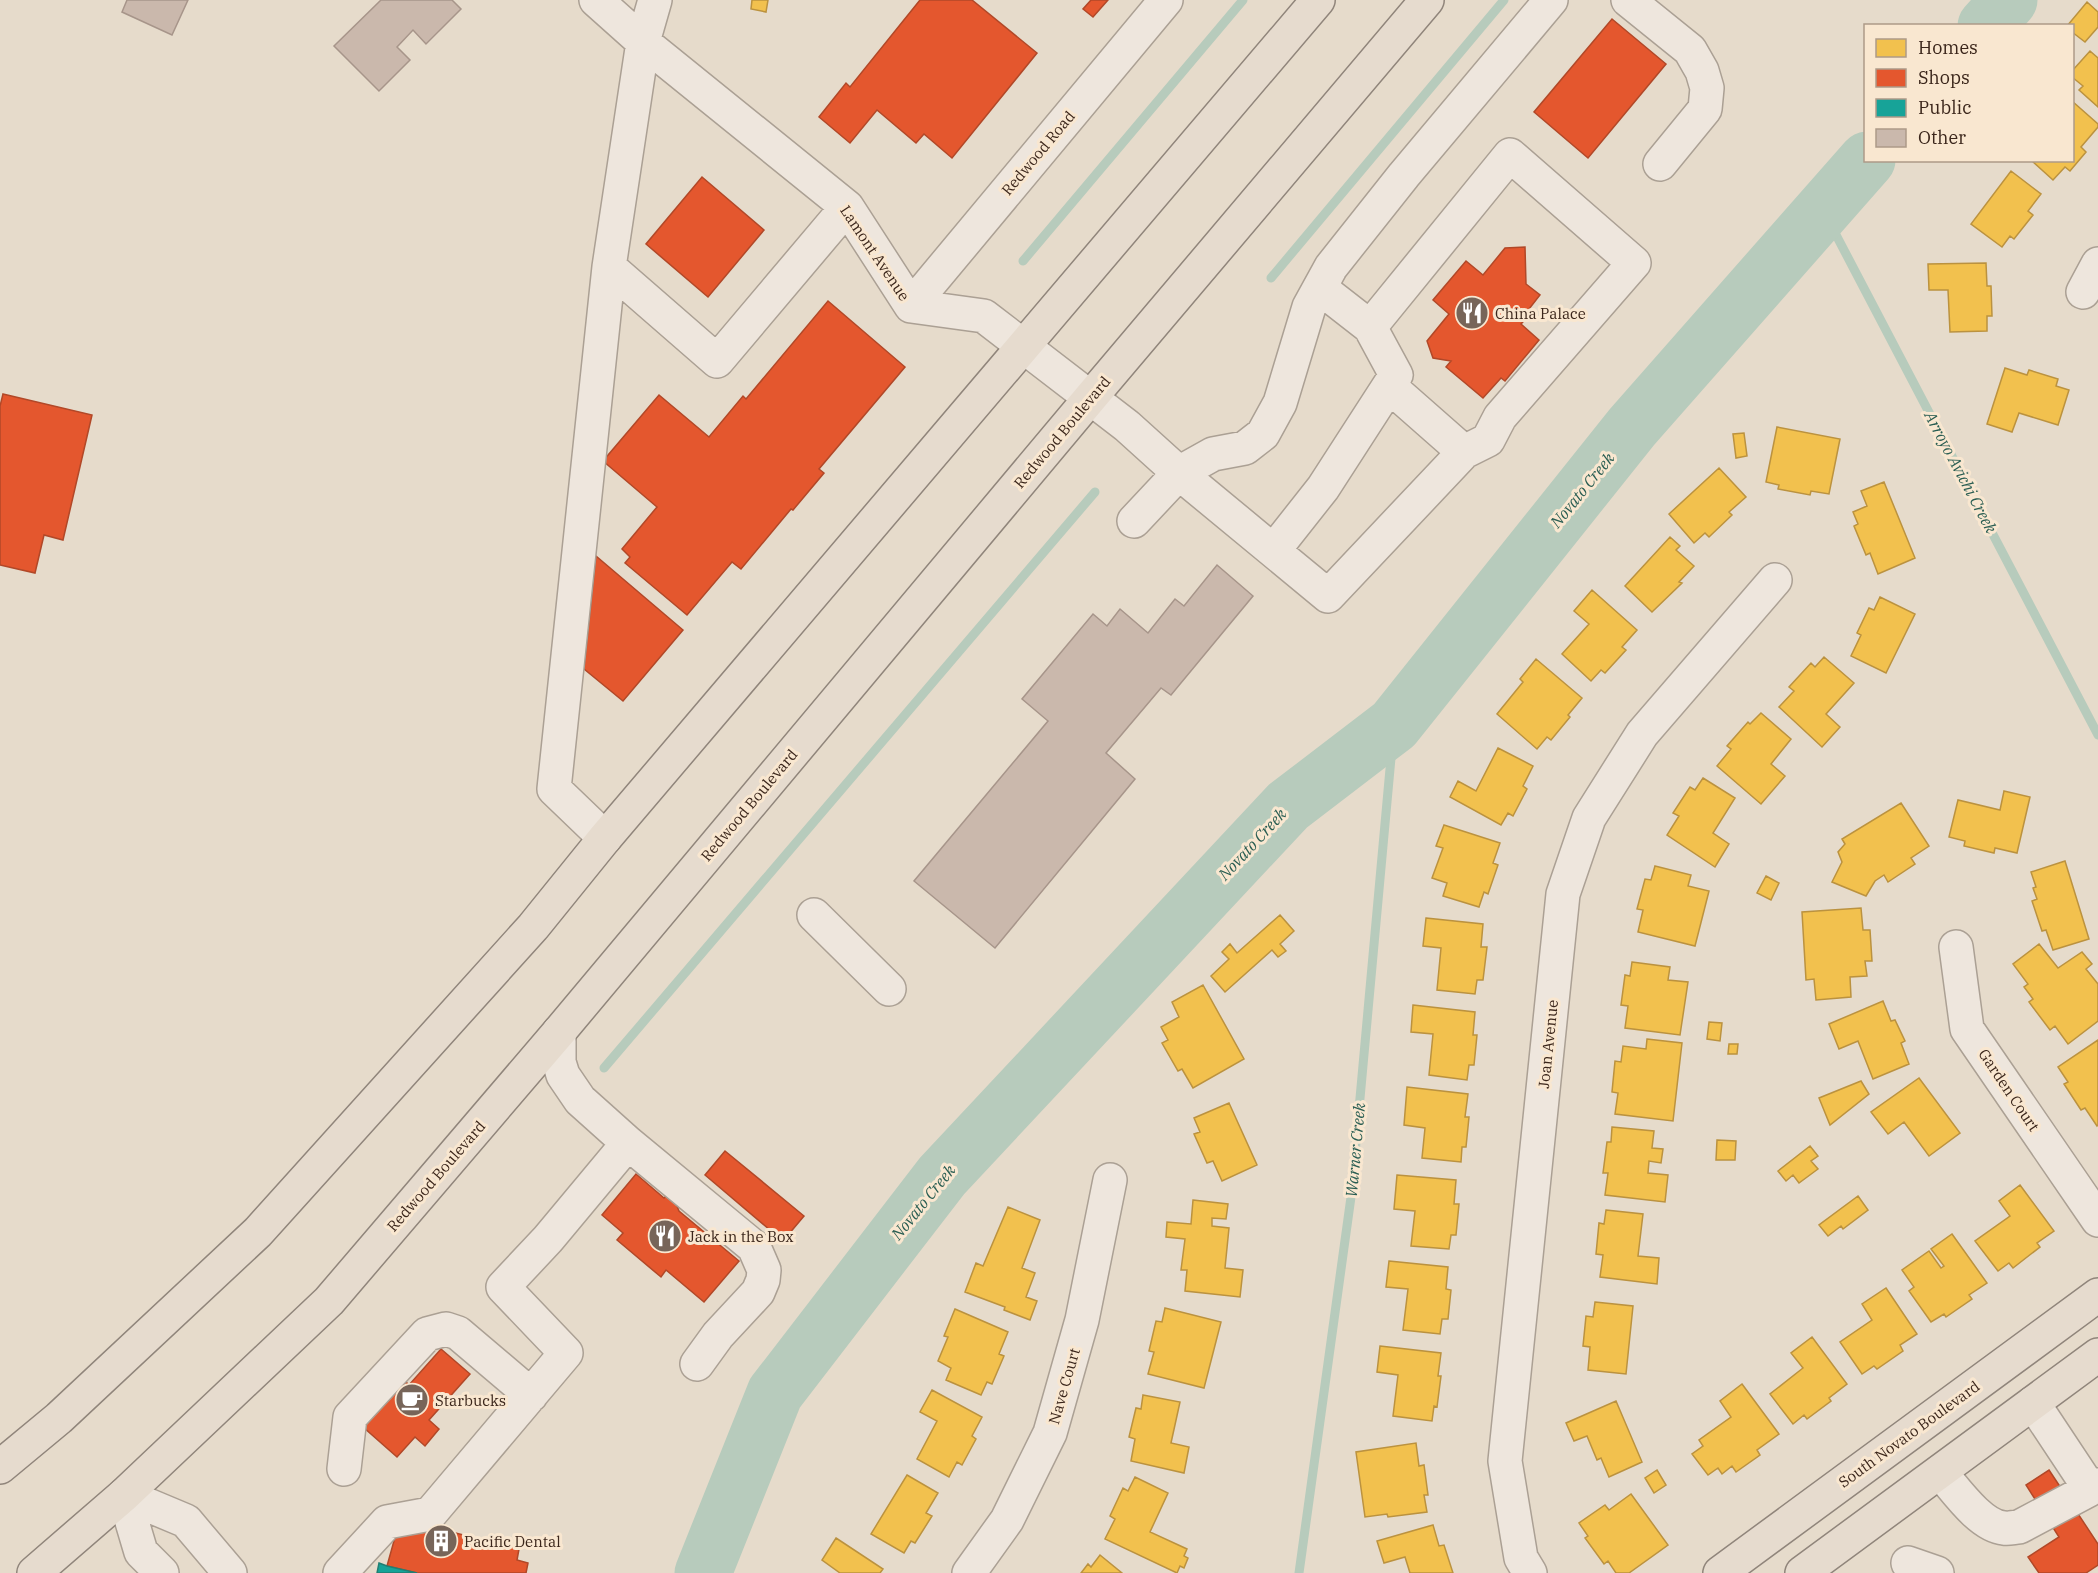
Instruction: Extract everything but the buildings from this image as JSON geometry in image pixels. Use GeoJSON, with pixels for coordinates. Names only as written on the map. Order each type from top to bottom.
{"type":"FeatureCollection","features":[{"type":"Feature","properties":{"kind":"main road"},"geometry":{"type":"LineString","coordinates":[[0,1467],[59,1418],[258,1232],[533,927],[605,838],[1318,0]]}},
{"type":"Feature","properties":{"kind":"main road","name":"Redwood Boulevard"},"geometry":{"type":"LineString","coordinates":[[34,1573],[124,1495],[328,1301],[559,1032],[1427,0]]}},
{"type":"Feature","properties":{"kind":"main road","name":"South Novato Boulevard"},"geometry":{"type":"LineString","coordinates":[[1720,1573],[2098,1295]]}},
{"type":"Feature","properties":{"kind":"main road"},"geometry":{"type":"LineString","coordinates":[[1802,1573],[2098,1355]]}},
{"type":"Feature","properties":{"kind":"street","name":"Lamont Avenue"},"geometry":{"type":"LineString","coordinates":[[596,0],[643,42],[848,207],[911,306],[984,316],[1127,426],[1179,473],[1328,596],[1464,452]]}},
{"type":"Feature","properties":{"kind":"street"},"geometry":{"type":"LineString","coordinates":[[605,838],[554,789],[609,267],[643,42],[655,0]]}},
{"type":"Feature","properties":{"kind":"street","name":"Redwood Road"},"geometry":{"type":"LineString","coordinates":[[911,306],[1166,0]]}},
{"type":"Feature","properties":{"kind":"street"},"geometry":{"type":"LineString","coordinates":[[1134,521],[1179,473],[1213,454],[1245,448],[1263,434],[1280,403],[1309,307],[1331,267],[1404,175],[1551,0]]}},
{"type":"Feature","properties":{"kind":"street"},"geometry":{"type":"LineString","coordinates":[[1628,0],[1690,50],[1702,71],[1707,88],[1705,109],[1660,164]]}},
{"type":"Feature","properties":{"kind":"street"},"geometry":{"type":"LineString","coordinates":[[1370,327],[1510,155],[1634,263],[1500,417],[1488,440],[1464,452],[1389,386]]}},
{"type":"Feature","properties":{"kind":"street"},"geometry":{"type":"LineString","coordinates":[[609,267],[717,361],[848,207]]}},
{"type":"Feature","properties":{"kind":"street"},"geometry":{"type":"LineString","coordinates":[[1274,550],[1323,488],[1396,375],[1370,327],[1320,288]]}},
{"type":"Feature","properties":{"kind":"street","name":"Joan Avenue"},"geometry":{"type":"LineString","coordinates":[[1530,1573],[1521,1558],[1505,1461],[1563,894],[1589,818],[1642,734],[1775,580]]}},
{"type":"Feature","properties":{"kind":"street"},"geometry":{"type":"LineString","coordinates":[[814,915],[889,989]]}},
{"type":"Feature","properties":{"kind":"street","name":"Garden Court"},"geometry":{"type":"LineString","coordinates":[[1956,947],[1967,1029],[2098,1220]]}},
{"type":"Feature","properties":{"kind":"street"},"geometry":{"type":"LineString","coordinates":[[559,1032],[559,1062],[563,1075],[580,1100],[628,1143],[754,1246],[764,1270],[758,1292],[718,1335],[697,1364]]}},
{"type":"Feature","properties":{"kind":"street"},"geometry":{"type":"LineString","coordinates":[[340,1573],[387,1522],[430,1514],[566,1353],[503,1287],[548,1239],[628,1143]]}},
{"type":"Feature","properties":{"kind":"street","name":"Nave Court"},"geometry":{"type":"LineString","coordinates":[[969,1573],[1007,1520],[1050,1433],[1082,1320],[1110,1180]]}},
{"type":"Feature","properties":{"kind":"street"},"geometry":{"type":"LineString","coordinates":[[344,1469],[350,1417],[428,1334],[446,1329],[458,1334],[531,1395]]}},
{"type":"Feature","properties":{"kind":"street"},"geometry":{"type":"LineString","coordinates":[[1940,1472],[1971,1508],[1992,1525],[2005,1528],[2019,1527],[2094,1487],[2033,1403]]}},
{"type":"Feature","properties":{"kind":"street"},"geometry":{"type":"LineString","coordinates":[[124,1495],[141,1552],[162,1573]]}},
{"type":"Feature","properties":{"kind":"street"},"geometry":{"type":"LineString","coordinates":[[124,1495],[186,1521],[230,1573]]}},
{"type":"Feature","properties":{"kind":"waterway"},"geometry":{"type":"LineString","coordinates":[[1023,261],[1243,0]]}},
{"type":"Feature","properties":{"kind":"waterway"},"geometry":{"type":"LineString","coordinates":[[1271,278],[1504,0]]}},
{"type":"Feature","properties":{"kind":"waterway","name":"Novato Creek"},"geometry":{"type":"LineString","coordinates":[[1988,24],[2009,0]]}},
{"type":"Feature","properties":{"kind":"waterway","name":"Novato Creek"},"geometry":{"type":"LineString","coordinates":[[703,1573],[775,1393],[942,1176],[1288,806],[1394,725],[1632,427],[1865,162]]}},
{"type":"Feature","properties":{"kind":"waterway","name":"Arroyo Avichi Creek"},"geometry":{"type":"LineString","coordinates":[[1823,210],[2098,735]]}},
{"type":"Feature","properties":{"kind":"waterway"},"geometry":{"type":"LineString","coordinates":[[604,1068],[1095,492]]}},
{"type":"Feature","properties":{"kind":"waterway","name":"Warner Creek"},"geometry":{"type":"LineString","coordinates":[[1299,1573],[1351,1197],[1394,725]]}},
{"type":"Feature","properties":{"kind":"place","name":"China Palace"},"geometry":{"type":"Point","coordinates":[1472,313]}},
{"type":"Feature","properties":{"kind":"place","name":"Jack in the Box"},"geometry":{"type":"Point","coordinates":[665,1236]}},
{"type":"Feature","properties":{"kind":"place","name":"Starbucks"},"geometry":{"type":"Point","coordinates":[412,1400]}},
{"type":"Feature","properties":{"kind":"place","name":"Pacific Dental"},"geometry":{"type":"Point","coordinates":[441,1541]}}]}
